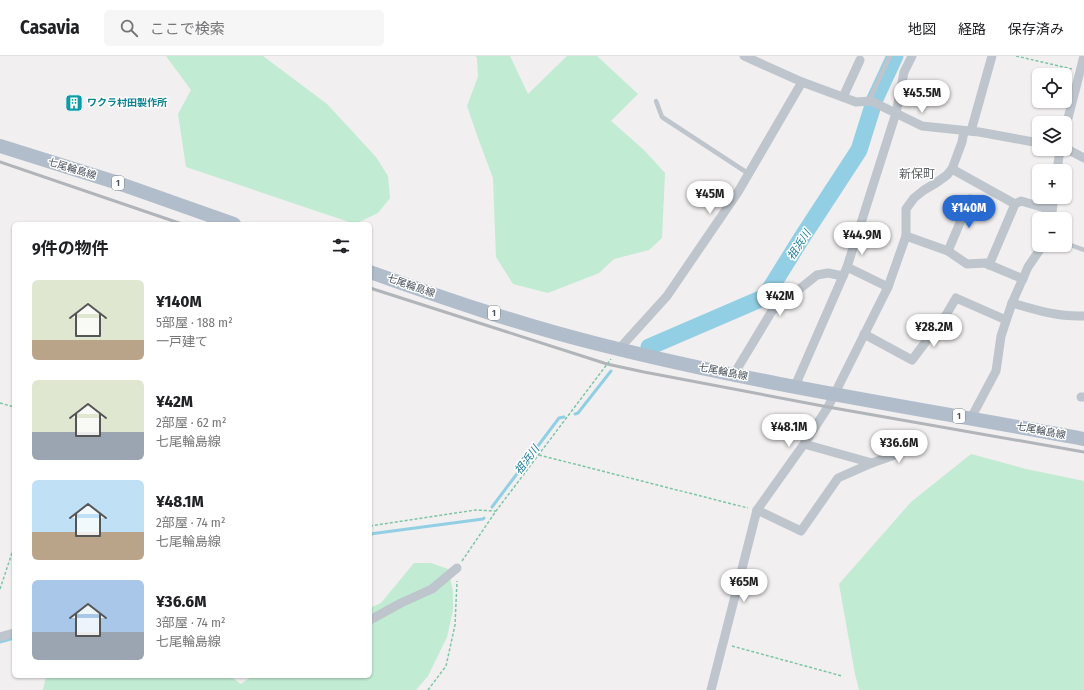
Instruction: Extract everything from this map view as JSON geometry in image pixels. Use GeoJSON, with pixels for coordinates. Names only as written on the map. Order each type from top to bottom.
{"type":"FeatureCollection","features":[{"type":"Feature","properties":{"kind":"main road","name":"七尾輪島線"},"geometry":{"type":"LineString","coordinates":[[0,146],[116,182],[228,222]]}},
{"type":"Feature","properties":{"kind":"main road","name":"七尾輪島線"},"geometry":{"type":"LineString","coordinates":[[372,273],[441,297],[528,324],[619,349],[834,394],[1084,439]]}},
{"type":"Feature","properties":{"kind":"street"},"geometry":{"type":"LineString","coordinates":[[744,56],[802,82],[856,102],[873,102],[922,126],[967,131],[1032,142]]}},
{"type":"Feature","properties":{"kind":"street"},"geometry":{"type":"LineString","coordinates":[[795,386],[847,267],[896,113],[904,72],[912,56]]}},
{"type":"Feature","properties":{"kind":"street"},"geometry":{"type":"LineString","coordinates":[[711,690],[757,510],[804,444],[828,407],[888,287],[906,236],[906,209],[908,205],[924,190],[947,175],[952,169],[967,131],[992,56]]}},
{"type":"Feature","properties":{"kind":"street"},"geometry":{"type":"LineString","coordinates":[[1069,116],[1084,56]]}},
{"type":"Feature","properties":{"kind":"street"},"geometry":{"type":"LineString","coordinates":[[842,96],[860,60]]}},
{"type":"Feature","properties":{"kind":"street"},"geometry":{"type":"LineString","coordinates":[[619,349],[667,296],[738,192],[802,82]]}},
{"type":"Feature","properties":{"kind":"street"},"geometry":{"type":"LineString","coordinates":[[1072,152],[1084,158]]}},
{"type":"Feature","properties":{"kind":"street"},"geometry":{"type":"LineString","coordinates":[[952,169],[1015,204]]}},
{"type":"Feature","properties":{"kind":"street"},"geometry":{"type":"LineString","coordinates":[[948,251],[970,199]]}},
{"type":"Feature","properties":{"kind":"street"},"geometry":{"type":"LineString","coordinates":[[989,264],[1015,204],[1021,201],[1046,212]]}},
{"type":"Feature","properties":{"kind":"street"},"geometry":{"type":"LineString","coordinates":[[906,236],[948,251],[967,264],[989,264],[1023,279]]}},
{"type":"Feature","properties":{"kind":"street"},"geometry":{"type":"LineString","coordinates":[[971,418],[996,371],[1001,336],[1012,303],[1028,267],[1038,252]]}},
{"type":"Feature","properties":{"kind":"street"},"geometry":{"type":"LineString","coordinates":[[847,267],[888,287]]}},
{"type":"Feature","properties":{"kind":"street"},"geometry":{"type":"LineString","coordinates":[[734,374],[772,311],[817,275],[828,273],[843,276]]}},
{"type":"Feature","properties":{"kind":"street"},"geometry":{"type":"LineString","coordinates":[[864,334],[912,360],[946,315],[956,298],[1006,320]]}},
{"type":"Feature","properties":{"kind":"street"},"geometry":{"type":"LineString","coordinates":[[1012,303],[1049,314],[1069,317],[1083,316]]}},
{"type":"Feature","properties":{"kind":"street"},"geometry":{"type":"LineString","coordinates":[[804,444],[872,462]]}},
{"type":"Feature","properties":{"kind":"street"},"geometry":{"type":"LineString","coordinates":[[757,510],[802,531],[838,478],[872,462],[920,446]]}},
{"type":"Feature","properties":{"kind":"street"},"geometry":{"type":"LineString","coordinates":[[372,619],[401,603],[432,589],[457,568]]}},
{"type":"Feature","properties":{"kind":"street"},"geometry":{"type":"LineString","coordinates":[[0,637],[12,634]]}},
{"type":"Feature","properties":{"kind":"lane"},"geometry":{"type":"LineString","coordinates":[[873,102],[890,56]]}},
{"type":"Feature","properties":{"kind":"lane"},"geometry":{"type":"LineString","coordinates":[[656,102],[662,117],[749,174]]}},
{"type":"Feature","properties":{"kind":"lane"},"geometry":{"type":"LineString","coordinates":[[1072,246],[1084,250]]}},
{"type":"Feature","properties":{"kind":"path"},"geometry":{"type":"LineString","coordinates":[[1016,56],[1080,71]]}},
{"type":"Feature","properties":{"kind":"path"},"geometry":{"type":"LineString","coordinates":[[428,690],[446,666],[455,625],[457,568],[496,512],[619,349]]}},
{"type":"Feature","properties":{"kind":"path"},"geometry":{"type":"LineString","coordinates":[[0,403],[12,406]]}},
{"type":"Feature","properties":{"kind":"path"},"geometry":{"type":"LineString","coordinates":[[539,455],[757,510]]}},
{"type":"Feature","properties":{"kind":"path"},"geometry":{"type":"LineString","coordinates":[[372,526],[476,510],[496,512]]}},
{"type":"Feature","properties":{"kind":"path"},"geometry":{"type":"LineString","coordinates":[[0,589],[12,552]]}},
{"type":"Feature","properties":{"kind":"path"},"geometry":{"type":"LineString","coordinates":[[723,644],[842,676]]}},
{"type":"Feature","properties":{"kind":"green space"},"geometry":{"type":"Polygon","coordinates":[[[166,56],[263,56],[327,104],[376,157],[388,176],[390,198],[378,213],[359,222],[349,222],[186,167],[178,114],[191,90],[166,56]]]}},
{"type":"Feature","properties":{"kind":"green space"},"geometry":{"type":"Polygon","coordinates":[[[475,56],[510,56],[528,94],[567,56],[597,56],[638,94],[611,121],[644,150],[665,173],[662,238],[649,250],[614,259],[599,273],[548,293],[513,284],[496,257],[493,178],[467,106],[478,77],[477,58],[475,56]]]}},
{"type":"Feature","properties":{"kind":"green space"},"geometry":{"type":"Polygon","coordinates":[[[971,454],[1026,469],[1084,481],[1084,690],[859,690],[839,584],[911,502],[971,454]]]}},
{"type":"Feature","properties":{"kind":"green space"},"geometry":{"type":"Polygon","coordinates":[[[414,563],[431,563],[448,569],[453,591],[453,610],[447,637],[428,676],[416,690],[43,690],[46,678],[233,678],[241,684],[249,678],[372,678],[372,607],[381,603],[414,563]]]}},
{"type":"Feature","properties":{"kind":"waterway","name":"祖浜川"},"geometry":{"type":"LineString","coordinates":[[649,347],[765,297],[859,150],[875,99],[895,56]]}},
{"type":"Feature","properties":{"kind":"waterway","name":"祖浜川"},"geometry":{"type":"LineString","coordinates":[[575,414],[578,413],[611,371]]}},
{"type":"Feature","properties":{"kind":"waterway","name":"祖浜川"},"geometry":{"type":"LineString","coordinates":[[492,507],[559,418],[564,417]]}},
{"type":"Feature","properties":{"kind":"waterway","name":"祖浜川"},"geometry":{"type":"LineString","coordinates":[[372,534],[484,518]]}},
{"type":"Feature","properties":{"kind":"waterway","name":"祖浜川"},"geometry":{"type":"LineString","coordinates":[[0,642],[12,639]]}},
{"type":"Feature","properties":{"kind":"railway"},"geometry":{"type":"LineString","coordinates":[[0,162],[176,222]]}},
{"type":"Feature","properties":{"kind":"railway"},"geometry":{"type":"LineString","coordinates":[[372,289],[607,364],[828,407],[1084,452]]}},
{"type":"Feature","properties":{"kind":"place","name":"ワクラ村田製作所"},"geometry":{"type":"Point","coordinates":[74,103]}},
{"type":"Feature","properties":{"kind":"district","name":"新保町"},"geometry":{"type":"Point","coordinates":[917,174]}}]}
